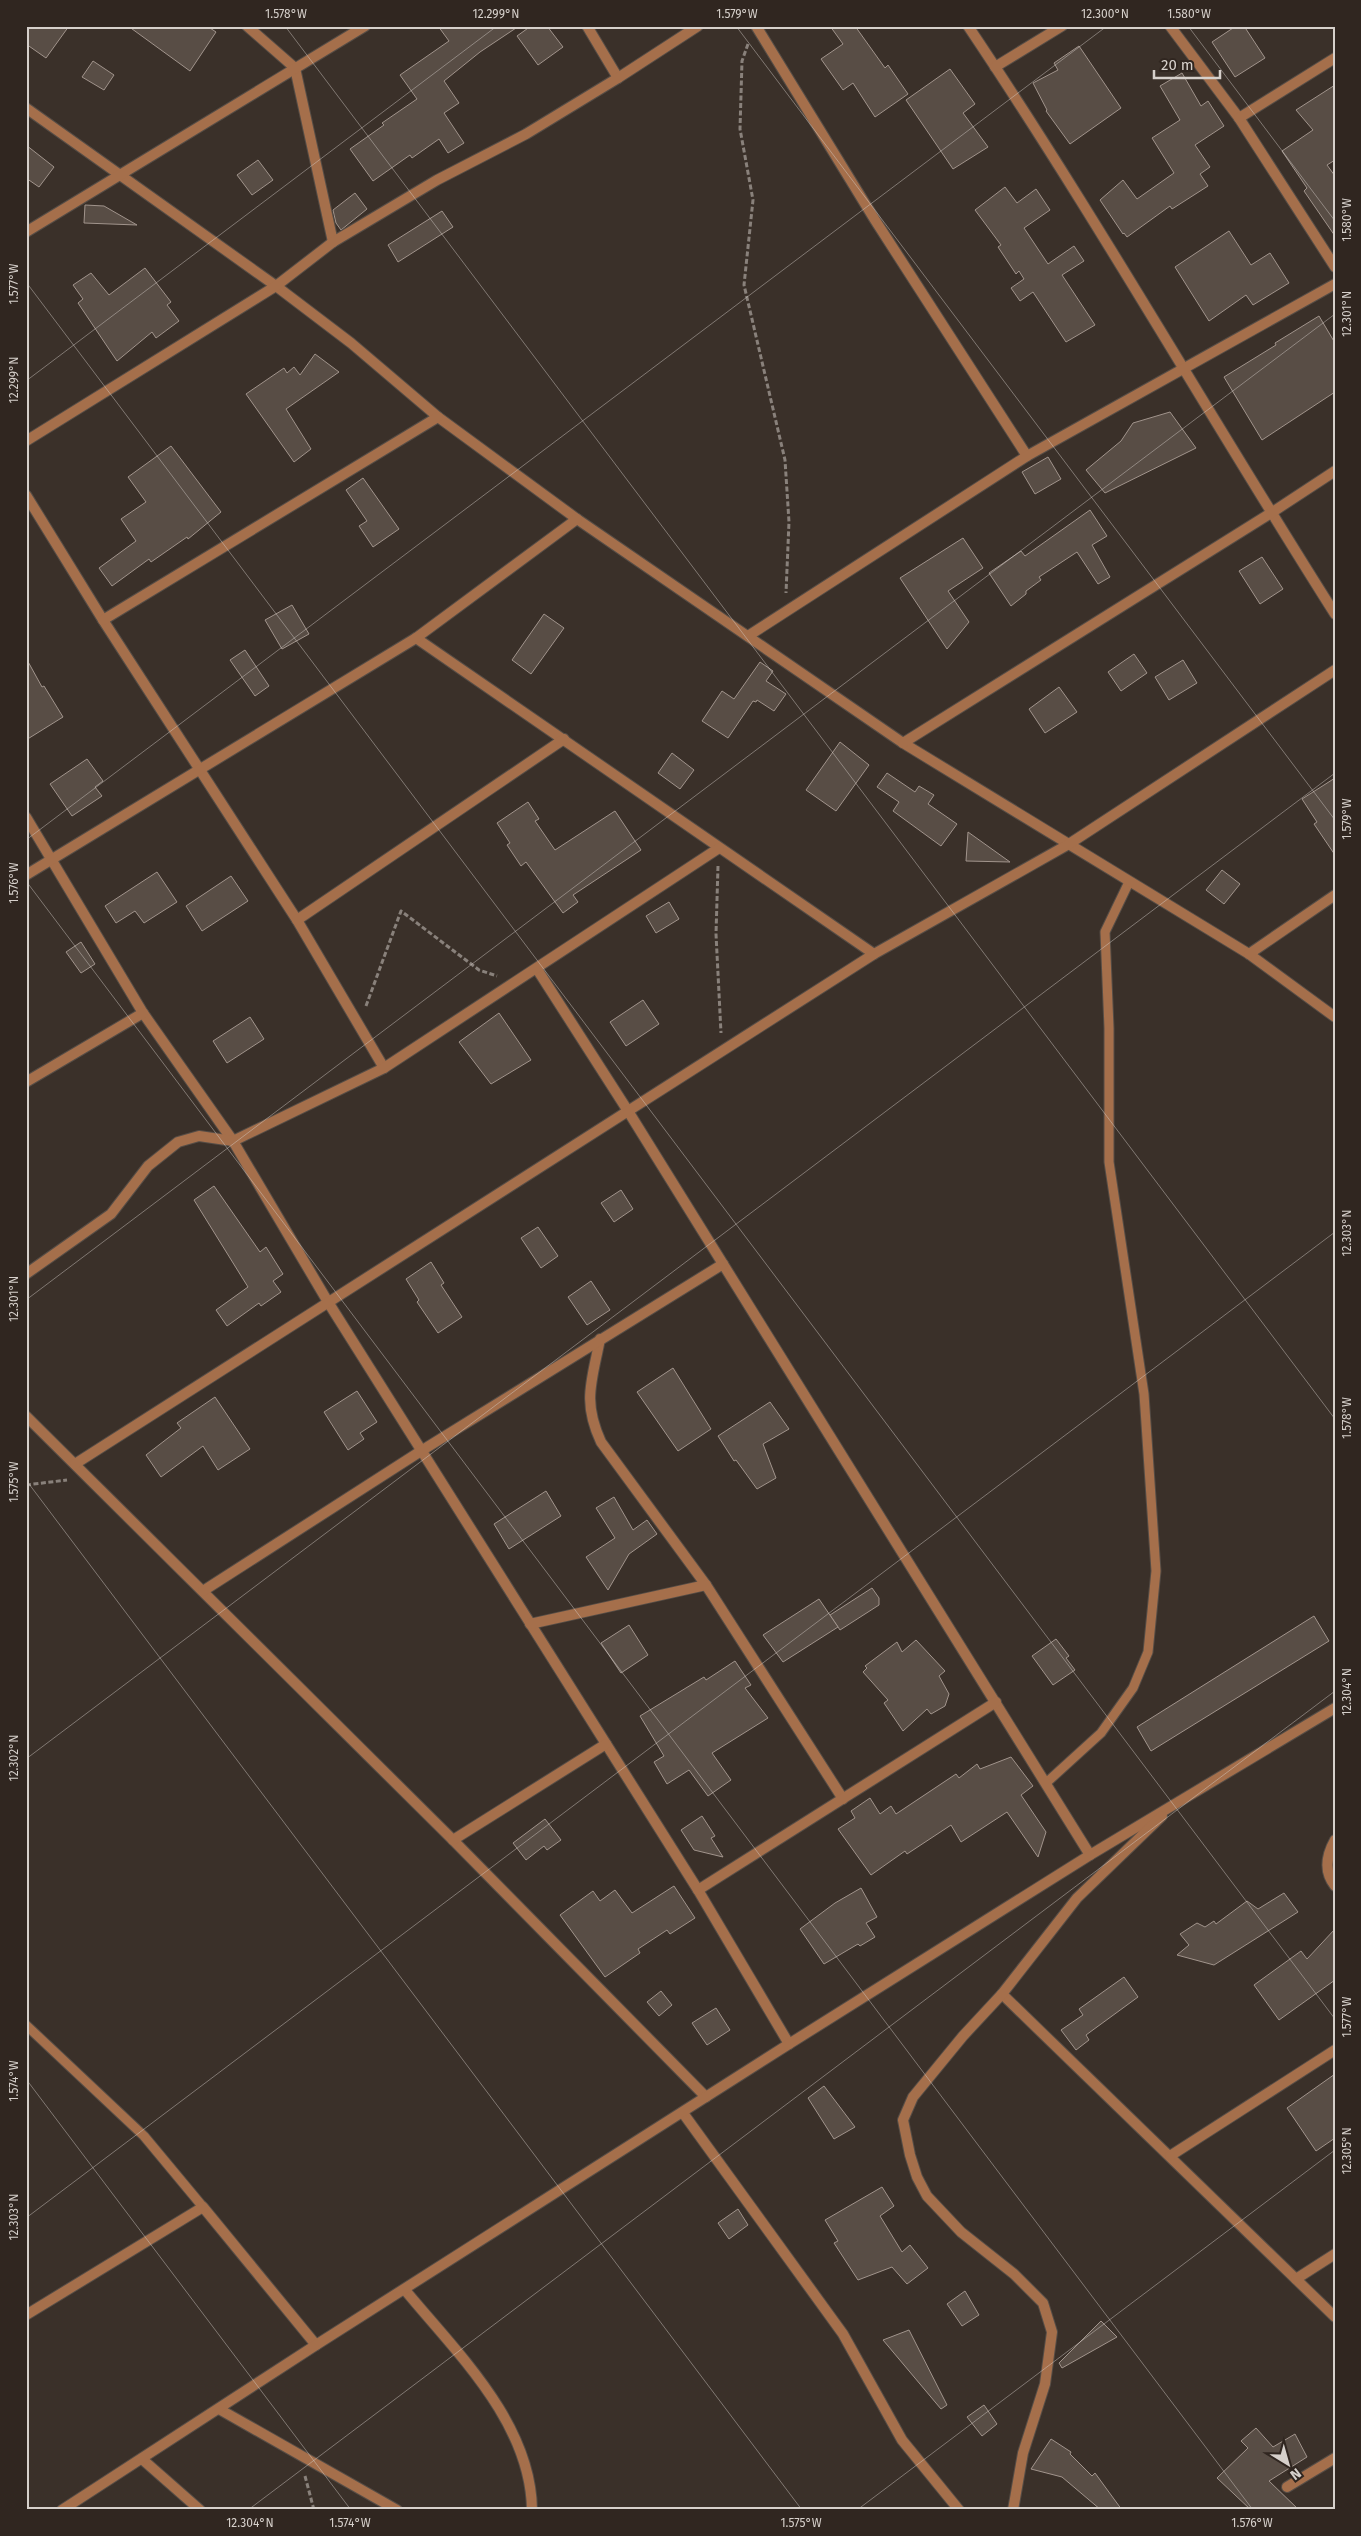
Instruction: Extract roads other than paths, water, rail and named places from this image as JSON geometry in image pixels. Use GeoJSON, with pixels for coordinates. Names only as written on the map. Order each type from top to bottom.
{"type":"FeatureCollection","features":[{"type":"Feature","properties":{"kind":"street"},"geometry":{"type":"LineString","coordinates":[[247,26],[295,68],[333,242]]}},
{"type":"Feature","properties":{"kind":"street"},"geometry":{"type":"LineString","coordinates":[[26,232],[365,26]]}},
{"type":"Feature","properties":{"kind":"street"},"geometry":{"type":"LineString","coordinates":[[587,26],[618,78]]}},
{"type":"Feature","properties":{"kind":"street"},"geometry":{"type":"LineString","coordinates":[[26,441],[276,286],[333,242],[437,180],[526,134],[698,26]]}},
{"type":"Feature","properties":{"kind":"street"},"geometry":{"type":"LineString","coordinates":[[968,26],[996,67],[1184,366],[1270,514],[1335,614]]}},
{"type":"Feature","properties":{"kind":"street"},"geometry":{"type":"LineString","coordinates":[[996,67],[1062,26]]}},
{"type":"Feature","properties":{"kind":"street"},"geometry":{"type":"LineString","coordinates":[[1170,26],[1239,118],[1335,267]]}},
{"type":"Feature","properties":{"kind":"street"},"geometry":{"type":"LineString","coordinates":[[753,31],[1027,456]]}},
{"type":"Feature","properties":{"kind":"street"},"geometry":{"type":"LineString","coordinates":[[1239,118],[1335,58]]}},
{"type":"Feature","properties":{"kind":"street"},"geometry":{"type":"LineString","coordinates":[[26,108],[276,286],[351,343],[438,417],[577,519],[903,743],[1249,954],[1335,1016]]}},
{"type":"Feature","properties":{"kind":"street"},"geometry":{"type":"LineString","coordinates":[[748,636],[1027,456],[1184,366],[1335,284]]}},
{"type":"Feature","properties":{"kind":"street"},"geometry":{"type":"LineString","coordinates":[[103,620],[438,417]]}},
{"type":"Feature","properties":{"kind":"street"},"geometry":{"type":"LineString","coordinates":[[903,743],[1270,514],[1335,471]]}},
{"type":"Feature","properties":{"kind":"street"},"geometry":{"type":"LineString","coordinates":[[26,495],[103,620],[297,920],[384,1068]]}},
{"type":"Feature","properties":{"kind":"street"},"geometry":{"type":"LineString","coordinates":[[26,875],[416,638],[577,519]]}},
{"type":"Feature","properties":{"kind":"street"},"geometry":{"type":"LineString","coordinates":[[416,638],[874,954]]}},
{"type":"Feature","properties":{"kind":"street"},"geometry":{"type":"LineString","coordinates":[[75,1464],[874,954],[1069,844],[1335,670]]}},
{"type":"Feature","properties":{"kind":"street"},"geometry":{"type":"LineString","coordinates":[[297,920],[564,739]]}},
{"type":"Feature","properties":{"kind":"street"},"geometry":{"type":"LineString","coordinates":[[26,818],[143,1013],[234,1141],[328,1302],[698,1890],[789,2044]]}},
{"type":"Feature","properties":{"kind":"street"},"geometry":{"type":"LineString","coordinates":[[26,1274],[111,1214],[148,1166],[178,1142],[199,1136],[234,1141],[384,1068],[719,848]]}},
{"type":"Feature","properties":{"kind":"street"},"geometry":{"type":"LineString","coordinates":[[1249,954],[1335,895]]}},
{"type":"Feature","properties":{"kind":"street"},"geometry":{"type":"LineString","coordinates":[[537,969],[628,1111],[1090,1854]]}},
{"type":"Feature","properties":{"kind":"street"},"geometry":{"type":"LineString","coordinates":[[26,1082],[143,1013]]}},
{"type":"Feature","properties":{"kind":"street"},"geometry":{"type":"LineString","coordinates":[[203,1591],[420,1451],[723,1264]]}},
{"type":"Feature","properties":{"kind":"street"},"geometry":{"type":"LineString","coordinates":[[600,1339],[589,1397],[592,1422],[600,1442],[706,1585],[843,1799]]}},
{"type":"Feature","properties":{"kind":"street"},"geometry":{"type":"LineString","coordinates":[[26,1416],[453,1840],[706,2097]]}},
{"type":"Feature","properties":{"kind":"street"},"geometry":{"type":"LineString","coordinates":[[530,1624],[706,1585]]}},
{"type":"Feature","properties":{"kind":"street"},"geometry":{"type":"LineString","coordinates":[[698,1890],[996,1702]]}},
{"type":"Feature","properties":{"kind":"street"},"geometry":{"type":"LineString","coordinates":[[62,2510],[316,2344],[405,2290],[1090,1854],[1335,1708]]}},
{"type":"Feature","properties":{"kind":"street"},"geometry":{"type":"LineString","coordinates":[[453,1840],[606,1744]]}},
{"type":"Feature","properties":{"kind":"street"},"geometry":{"type":"LineString","coordinates":[[1013,2510],[1023,2453],[1045,2384],[1052,2332],[1043,2303],[1014,2274],[961,2232],[927,2196],[917,2177],[910,2155],[903,2120],[913,2097],[963,2036],[1002,1994],[1077,1898],[1176,1803]]}},
{"type":"Feature","properties":{"kind":"street"},"geometry":{"type":"LineString","coordinates":[[1335,1840],[1328,1852],[1328,1877],[1335,1886]]}},
{"type":"Feature","properties":{"kind":"street"},"geometry":{"type":"LineString","coordinates":[[1002,1994],[1335,2317]]}},
{"type":"Feature","properties":{"kind":"street"},"geometry":{"type":"LineString","coordinates":[[1170,2156],[1335,2050]]}},
{"type":"Feature","properties":{"kind":"street"},"geometry":{"type":"LineString","coordinates":[[683,2114],[843,2334],[902,2440],[959,2510]]}},
{"type":"Feature","properties":{"kind":"street"},"geometry":{"type":"LineString","coordinates":[[26,2315],[203,2207],[316,2344]]}},
{"type":"Feature","properties":{"kind":"street"},"geometry":{"type":"LineString","coordinates":[[1296,2279],[1335,2254]]}},
{"type":"Feature","properties":{"kind":"street"},"geometry":{"type":"LineString","coordinates":[[405,2290],[478,2378],[511,2430],[531,2485],[532,2510]]}},
{"type":"Feature","properties":{"kind":"street"},"geometry":{"type":"LineString","coordinates":[[219,2409],[397,2510]]}},
{"type":"Feature","properties":{"kind":"street"},"geometry":{"type":"LineString","coordinates":[[1287,2487],[1335,2458]]}},
{"type":"Feature","properties":{"kind":"street"},"geometry":{"type":"LineString","coordinates":[[142,2459],[200,2510]]}},
{"type":"Feature","properties":{"kind":"lane"},"geometry":{"type":"LineString","coordinates":[[1046,1783],[1101,1733],[1133,1688],[1148,1652],[1156,1572],[1144,1394],[1109,1162],[1108,1028],[1104,932],[1129,882]]}},
{"type":"Feature","properties":{"kind":"lane"},"geometry":{"type":"LineString","coordinates":[[26,2025],[144,2136],[203,2207]]}}]}
